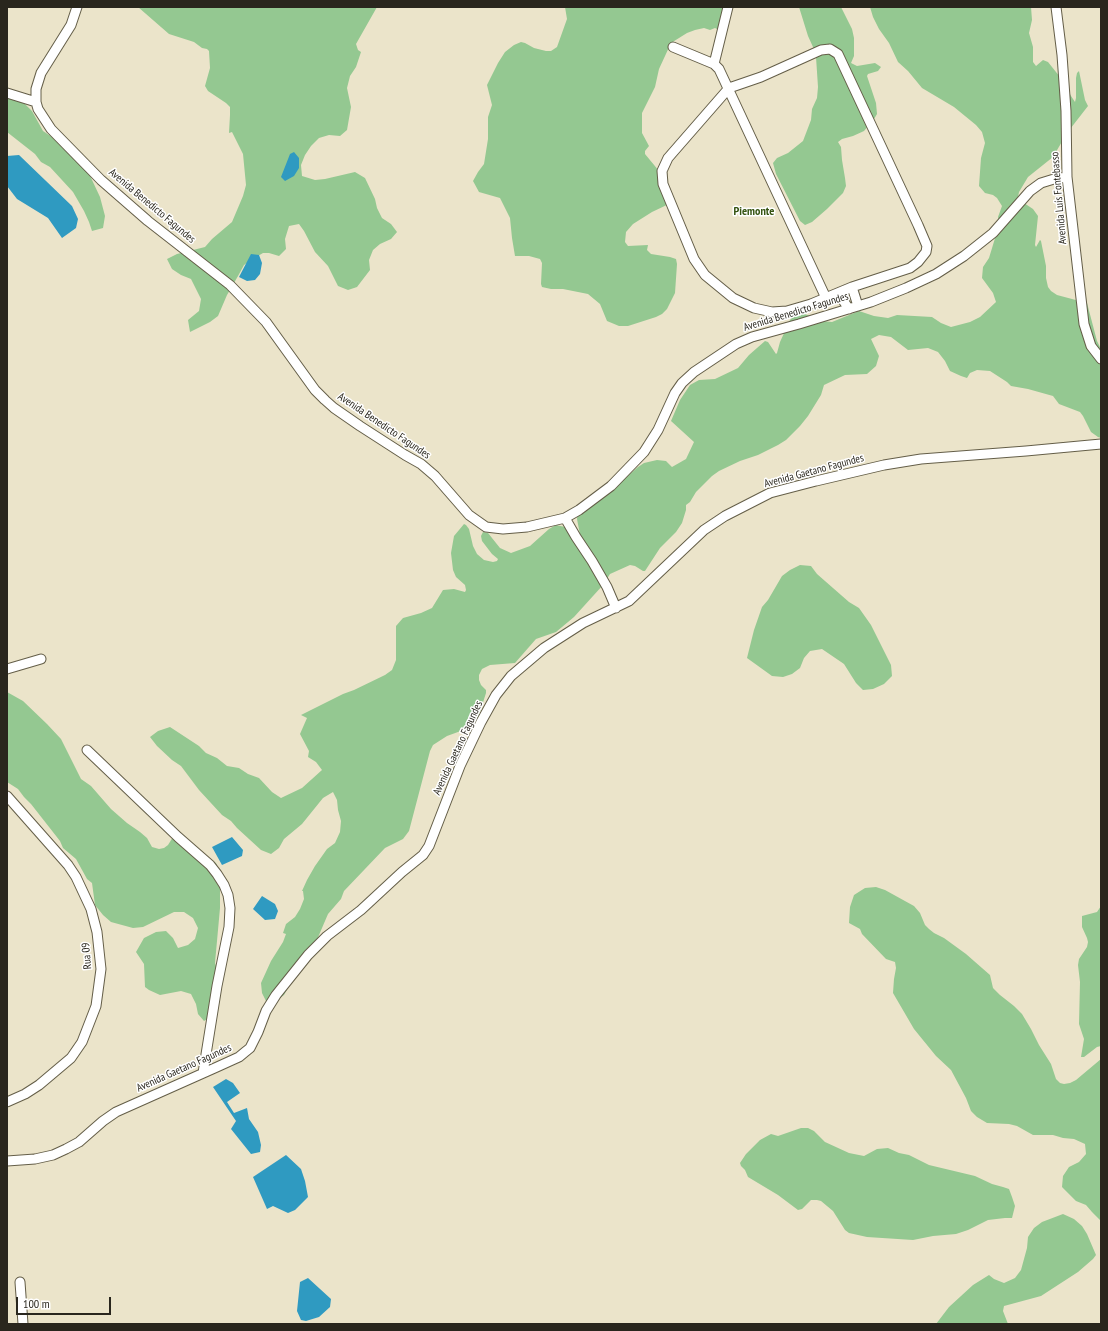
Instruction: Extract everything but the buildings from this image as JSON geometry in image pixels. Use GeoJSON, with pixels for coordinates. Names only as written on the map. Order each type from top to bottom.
{"type":"FeatureCollection","features":[{"type":"Feature","properties":{"kind":"street"},"geometry":{"type":"LineString","coordinates":[[7,93],[36,102],[36,89],[41,73],[71,25],[77,7]]}},
{"type":"Feature","properties":{"kind":"street"},"geometry":{"type":"LineString","coordinates":[[714,64],[728,7]]}},
{"type":"Feature","properties":{"kind":"street","name":"Avenida Luís Fontebasso"},"geometry":{"type":"LineString","coordinates":[[1056,7],[1062,55],[1066,111],[1067,177],[1084,324],[1091,346],[1101,359]]}},
{"type":"Feature","properties":{"kind":"street"},"geometry":{"type":"LineString","coordinates":[[673,47],[714,64],[719,69],[826,298]]}},
{"type":"Feature","properties":{"kind":"street"},"geometry":{"type":"LineString","coordinates":[[821,50],[830,50],[838,54],[927,246],[924,257],[910,268],[852,287],[811,304],[787,311],[772,312],[754,308],[733,298],[704,275],[694,259],[663,184],[662,171],[668,158],[729,88],[761,77],[821,50]]}},
{"type":"Feature","properties":{"kind":"street","name":"Avenida Benedicto Fagundes"},"geometry":{"type":"LineString","coordinates":[[36,102],[42,117],[51,129],[101,180],[148,221],[230,285],[240,295],[266,322],[315,390],[325,400],[366,430],[421,464],[435,476],[476,521],[486,527],[503,530],[527,528],[565,518],[588,504],[611,486],[644,452],[658,430],[675,393],[682,383],[694,372],[736,344],[752,336],[854,308],[906,288],[936,274],[964,256],[993,233],[1030,191],[1040,183],[1067,177]]}},
{"type":"Feature","properties":{"kind":"street"},"geometry":{"type":"LineString","coordinates":[[852,287],[854,308]]}},
{"type":"Feature","properties":{"kind":"street"},"geometry":{"type":"LineString","coordinates":[[838,293],[854,308]]}},
{"type":"Feature","properties":{"kind":"street","name":"Avenida Gaetano Fagundes"},"geometry":{"type":"LineString","coordinates":[[7,1160],[35,1159],[53,1155],[79,1142],[116,1112],[239,1057],[250,1048],[266,1011],[276,995],[313,949],[327,936],[362,910],[402,872],[423,855],[429,846],[460,766],[481,722],[496,695],[511,676],[544,648],[583,624],[629,601],[704,530],[725,516],[770,493],[884,465],[921,459],[1101,444]]}},
{"type":"Feature","properties":{"kind":"street"},"geometry":{"type":"LineString","coordinates":[[565,518],[592,561],[616,608]]}},
{"type":"Feature","properties":{"kind":"street"},"geometry":{"type":"LineString","coordinates":[[7,669],[41,659]]}},
{"type":"Feature","properties":{"kind":"street"},"geometry":{"type":"LineString","coordinates":[[87,750],[178,837],[210,865],[224,885],[228,895],[230,908],[228,928],[203,1073]]}},
{"type":"Feature","properties":{"kind":"street","name":"Rua 09"},"geometry":{"type":"LineString","coordinates":[[7,796],[76,876],[91,909],[97,932],[101,969],[96,1006],[82,1042],[71,1058],[39,1086],[7,1102]]}},
{"type":"Feature","properties":{"kind":"street"},"geometry":{"type":"LineString","coordinates":[[20,1282],[23,1324]]}},
{"type":"Feature","properties":{"kind":"green space"},"geometry":{"type":"Polygon","coordinates":[[[138,7],[377,7],[356,44],[358,50],[361,52],[356,67],[350,76],[347,88],[351,107],[347,130],[340,136],[329,135],[319,138],[305,155],[301,165],[302,176],[315,180],[355,172],[365,178],[382,218],[391,224],[397,232],[391,239],[380,244],[373,250],[369,260],[370,270],[357,287],[348,290],[338,286],[328,266],[315,252],[299,224],[289,226],[285,239],[286,249],[279,256],[263,253],[244,265],[227,295],[218,316],[210,322],[190,332],[188,320],[199,311],[201,299],[191,279],[172,269],[167,259],[177,254],[205,247],[232,222],[246,185],[243,154],[232,132],[229,133],[230,107],[208,91],[205,86],[210,68],[209,51],[194,42],[169,34],[138,7]]]}},
{"type":"Feature","properties":{"kind":"green space"},"geometry":{"type":"Polygon","coordinates":[[[565,7],[733,7],[726,28],[721,31],[715,28],[710,30],[704,28],[695,30],[671,43],[659,69],[655,87],[642,113],[642,133],[649,146],[645,151],[645,154],[659,171],[671,203],[652,212],[633,224],[626,232],[625,242],[628,246],[648,245],[647,250],[651,254],[676,259],[677,264],[675,293],[667,309],[656,317],[628,326],[619,326],[607,321],[600,304],[588,294],[542,287],[542,263],[540,259],[529,256],[515,256],[510,218],[500,198],[479,192],[473,181],[484,164],[488,139],[488,117],[492,105],[487,85],[498,63],[505,52],[521,42],[534,48],[546,51],[551,51],[557,47],[567,19],[565,7]]]}},
{"type":"Feature","properties":{"kind":"green space"},"geometry":{"type":"Polygon","coordinates":[[[799,7],[841,7],[852,29],[854,38],[854,56],[851,63],[857,66],[875,63],[881,67],[878,71],[868,74],[867,76],[876,103],[877,114],[864,131],[842,139],[838,142],[841,147],[846,186],[843,193],[812,222],[805,225],[800,221],[776,174],[773,163],[777,158],[788,153],[803,141],[811,120],[812,109],[817,98],[818,87],[816,57],[799,7]]]}},
{"type":"Feature","properties":{"kind":"green space"},"geometry":{"type":"Polygon","coordinates":[[[870,7],[1031,7],[1032,20],[1029,33],[1033,47],[1033,62],[1036,66],[1043,60],[1048,62],[1064,82],[1075,102],[1076,78],[1079,71],[1085,100],[1088,106],[1067,133],[1053,157],[1028,177],[1019,192],[1018,197],[1021,201],[1033,209],[1038,216],[1035,245],[1036,247],[1040,240],[1041,241],[1048,287],[1057,295],[1087,303],[1097,341],[1101,349],[1101,438],[1091,432],[1080,412],[1059,404],[1053,396],[1011,386],[990,371],[977,370],[970,373],[967,378],[950,371],[938,352],[928,348],[908,350],[891,337],[879,335],[871,339],[879,356],[876,366],[867,374],[845,375],[824,385],[821,395],[808,416],[786,440],[758,455],[740,461],[719,471],[712,476],[696,492],[690,502],[686,505],[682,523],[676,532],[660,548],[645,571],[630,565],[610,574],[603,585],[574,617],[556,632],[536,639],[515,663],[490,665],[482,669],[479,675],[479,680],[481,685],[486,690],[486,693],[478,718],[469,728],[447,736],[433,745],[430,751],[409,831],[403,839],[385,848],[344,891],[341,899],[328,914],[313,949],[295,975],[284,995],[276,1001],[267,1003],[262,993],[261,983],[271,961],[283,942],[286,934],[283,933],[286,924],[295,917],[300,909],[304,899],[302,891],[307,880],[327,849],[335,843],[340,832],[341,821],[337,800],[333,792],[323,798],[302,824],[284,839],[279,848],[271,854],[261,850],[231,821],[222,815],[199,790],[181,766],[157,746],[150,737],[158,731],[170,727],[227,766],[239,768],[248,774],[259,778],[272,792],[281,798],[302,788],[322,770],[316,762],[308,757],[309,751],[300,734],[307,718],[301,715],[385,675],[392,670],[396,660],[396,626],[403,618],[432,608],[443,590],[454,589],[465,592],[465,585],[456,577],[453,570],[451,553],[454,536],[464,524],[469,529],[473,546],[477,554],[484,560],[493,562],[497,561],[498,559],[482,541],[481,536],[483,532],[488,533],[500,548],[511,553],[530,546],[549,529],[556,525],[565,527],[581,540],[577,519],[578,511],[614,488],[644,463],[657,460],[666,461],[672,467],[686,459],[694,442],[671,421],[680,400],[690,385],[699,380],[715,379],[738,368],[749,355],[765,341],[768,342],[776,354],[790,320],[797,312],[822,321],[832,322],[859,311],[874,316],[888,318],[897,315],[932,317],[951,327],[970,322],[980,317],[996,302],[993,293],[982,278],[983,267],[989,258],[996,235],[999,223],[998,217],[1002,206],[997,198],[993,195],[985,193],[979,186],[981,158],[985,143],[982,132],[976,125],[954,107],[922,88],[908,71],[898,62],[889,43],[879,29],[870,7]]]}},
{"type":"Feature","properties":{"kind":"green space"},"geometry":{"type":"Polygon","coordinates":[[[7,96],[25,104],[32,111],[43,131],[85,165],[100,197],[105,216],[103,228],[92,231],[84,211],[73,192],[50,167],[41,162],[35,154],[7,132],[7,96]]]}},
{"type":"Feature","properties":{"kind":"green space"},"geometry":{"type":"Polygon","coordinates":[[[800,565],[811,566],[817,574],[849,602],[859,608],[871,625],[891,665],[892,676],[884,684],[873,689],[863,690],[856,683],[844,664],[822,649],[810,651],[804,658],[800,668],[792,674],[783,677],[772,676],[747,658],[762,607],[768,600],[782,576],[800,565]]]}},
{"type":"Feature","properties":{"kind":"green space"},"geometry":{"type":"Polygon","coordinates":[[[7,692],[23,701],[47,724],[61,739],[81,779],[91,786],[111,809],[147,838],[152,847],[159,849],[164,848],[173,837],[216,863],[220,887],[220,908],[215,963],[218,972],[212,1016],[204,1021],[198,1014],[196,1004],[191,994],[181,991],[160,995],[145,987],[144,964],[136,952],[144,938],[156,932],[166,931],[173,938],[178,948],[188,945],[195,939],[198,928],[193,918],[184,912],[174,912],[143,927],[133,928],[111,922],[95,905],[92,883],[87,879],[76,859],[63,848],[60,841],[18,789],[7,782],[7,692]]]}},
{"type":"Feature","properties":{"kind":"green space"},"geometry":{"type":"Polygon","coordinates":[[[876,887],[885,890],[914,906],[920,913],[925,925],[929,929],[966,954],[990,975],[993,988],[1022,1014],[1051,1064],[1056,1079],[1060,1083],[1070,1083],[1076,1080],[1101,1059],[1101,1221],[1086,1205],[1076,1201],[1062,1187],[1063,1176],[1069,1167],[1079,1162],[1086,1154],[1085,1144],[1074,1139],[1053,1135],[1033,1135],[1017,1126],[987,1123],[977,1117],[971,1111],[966,1098],[951,1070],[936,1056],[914,1029],[893,993],[896,968],[895,962],[886,959],[862,934],[860,929],[849,923],[850,907],[854,895],[865,888],[876,887]]]}},
{"type":"Feature","properties":{"kind":"green space"},"geometry":{"type":"Polygon","coordinates":[[[1101,906],[1101,1046],[1097,1047],[1084,1057],[1081,1057],[1084,1039],[1079,1024],[1080,982],[1078,965],[1079,959],[1087,947],[1088,942],[1082,927],[1082,916],[1097,912],[1101,906]]]}},
{"type":"Feature","properties":{"kind":"green space"},"geometry":{"type":"Polygon","coordinates":[[[801,1128],[808,1128],[814,1131],[825,1142],[849,1153],[864,1156],[877,1149],[888,1148],[899,1153],[909,1155],[929,1165],[975,1176],[992,1184],[1009,1189],[1015,1206],[1012,1218],[988,1220],[956,1234],[913,1240],[867,1237],[849,1233],[845,1230],[833,1211],[821,1201],[811,1200],[802,1209],[798,1210],[778,1195],[748,1177],[745,1170],[741,1166],[740,1163],[746,1154],[760,1140],[771,1134],[778,1136],[801,1128]]]}},
{"type":"Feature","properties":{"kind":"green space"},"geometry":{"type":"Polygon","coordinates":[[[1063,1214],[1074,1219],[1082,1226],[1096,1255],[1078,1272],[1041,1296],[1004,1306],[1003,1311],[1008,1324],[936,1324],[949,1307],[973,1285],[989,1275],[1004,1283],[1015,1278],[1021,1270],[1027,1248],[1028,1237],[1034,1228],[1042,1222],[1063,1214]]]}},
{"type":"Feature","properties":{"kind":"water"},"geometry":{"type":"Polygon","coordinates":[[[294,152],[299,158],[299,168],[294,176],[285,181],[281,177],[290,154],[294,152]]]}},
{"type":"Feature","properties":{"kind":"water"},"geometry":{"type":"Polygon","coordinates":[[[19,155],[72,206],[78,219],[76,228],[62,238],[48,218],[17,199],[7,186],[7,156],[19,155]]]}},
{"type":"Feature","properties":{"kind":"water"},"geometry":{"type":"Polygon","coordinates":[[[251,254],[259,255],[262,263],[260,274],[255,280],[247,281],[239,277],[251,254]]]}},
{"type":"Feature","properties":{"kind":"water"},"geometry":{"type":"Polygon","coordinates":[[[232,837],[243,850],[242,856],[222,865],[212,847],[232,837]]]}},
{"type":"Feature","properties":{"kind":"water"},"geometry":{"type":"Polygon","coordinates":[[[262,896],[275,904],[278,911],[275,919],[265,920],[253,909],[262,896]]]}},
{"type":"Feature","properties":{"kind":"water"},"geometry":{"type":"Polygon","coordinates":[[[226,1079],[233,1083],[240,1093],[227,1102],[234,1113],[247,1108],[249,1119],[258,1132],[261,1145],[260,1152],[251,1154],[231,1129],[236,1121],[213,1087],[226,1079]]]}},
{"type":"Feature","properties":{"kind":"water"},"geometry":{"type":"Polygon","coordinates":[[[286,1155],[301,1169],[308,1197],[295,1210],[288,1213],[273,1206],[267,1209],[253,1177],[286,1155]]]}},
{"type":"Feature","properties":{"kind":"water"},"geometry":{"type":"Polygon","coordinates":[[[308,1278],[331,1299],[330,1307],[319,1317],[306,1321],[301,1320],[297,1311],[300,1282],[308,1278]]]}},
{"type":"Feature","properties":{"kind":"district","name":"Piemonte"},"geometry":{"type":"Point","coordinates":[754,212]}}]}
